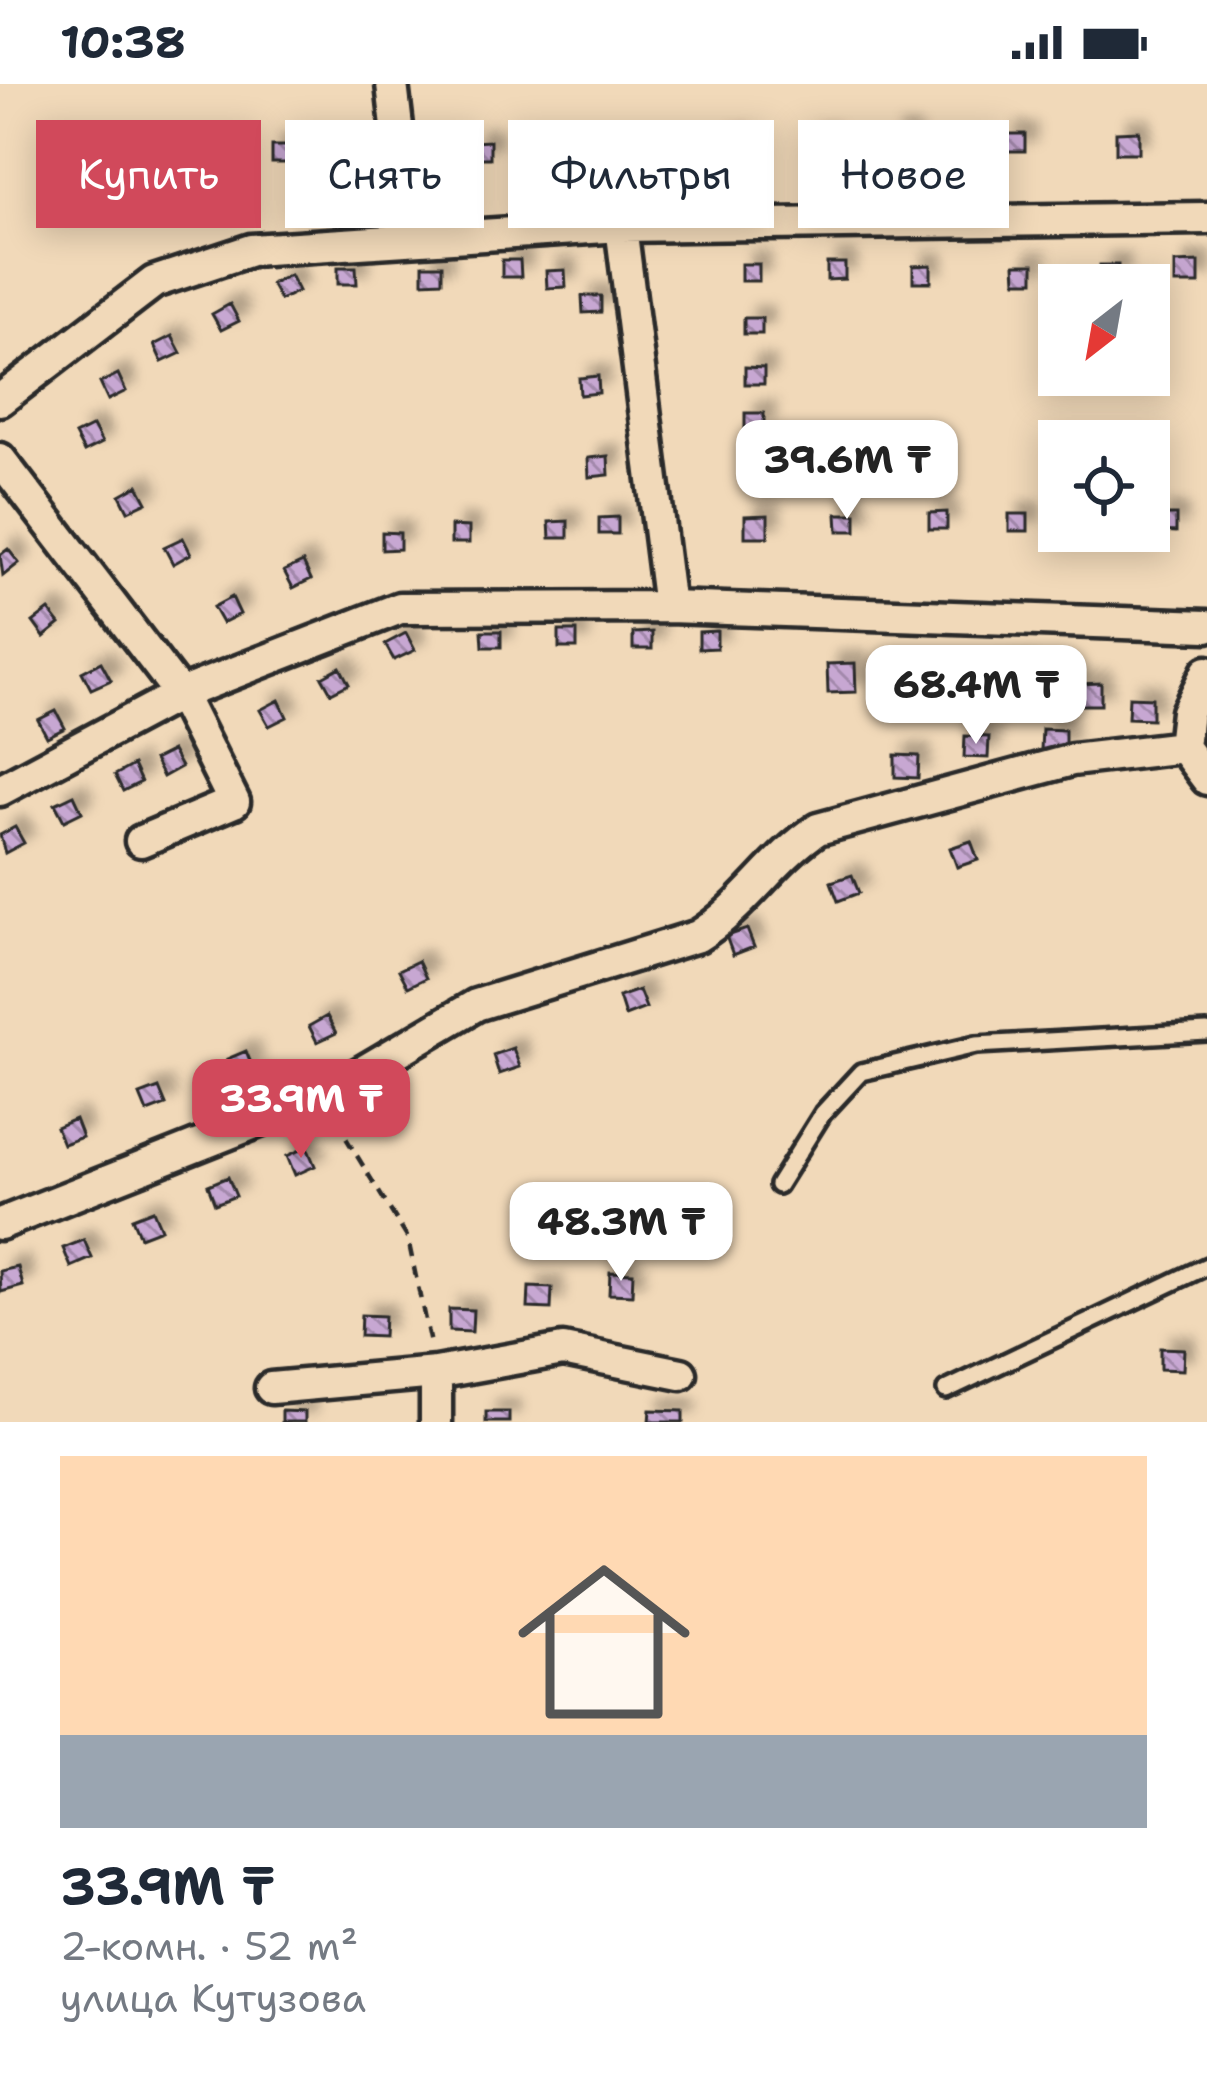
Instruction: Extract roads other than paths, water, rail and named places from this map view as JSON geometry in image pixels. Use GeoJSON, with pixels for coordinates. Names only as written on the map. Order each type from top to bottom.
{"type":"FeatureCollection","features":[{"type":"Feature","properties":{"kind":"street"},"geometry":{"type":"LineString","coordinates":[[392,84],[410,238]]}},
{"type":"Feature","properties":{"kind":"street"},"geometry":{"type":"LineString","coordinates":[[774,224],[1207,218]]}},
{"type":"Feature","properties":{"kind":"street"},"geometry":{"type":"LineString","coordinates":[[0,400],[154,282],[251,250],[585,228]]}},
{"type":"Feature","properties":{"kind":"street"},"geometry":{"type":"LineString","coordinates":[[620,228],[670,607]]}},
{"type":"Feature","properties":{"kind":"street"},"geometry":{"type":"LineString","coordinates":[[0,459],[180,694],[234,802],[142,841]]}},
{"type":"Feature","properties":{"kind":"street"},"geometry":{"type":"LineString","coordinates":[[0,790],[180,694],[400,608],[670,607],[1207,626]]}},
{"type":"Feature","properties":{"kind":"street"},"geometry":{"type":"LineString","coordinates":[[1207,672],[1187,712],[1183,747],[1207,779]]}},
{"type":"Feature","properties":{"kind":"street"},"geometry":{"type":"LineString","coordinates":[[0,1225],[320,1097],[476,1006],[698,936],[730,916],[788,849],[818,829],[1072,760],[1183,747]]}},
{"type":"Feature","properties":{"kind":"street"},"geometry":{"type":"LineString","coordinates":[[271,1388],[436,1373],[562,1350],[681,1374]]}},
{"type":"Feature","properties":{"kind":"street"},"geometry":{"type":"LineString","coordinates":[[436,1373],[436,1422]]}},
{"type":"Feature","properties":{"kind":"lane"},"geometry":{"type":"LineString","coordinates":[[778,1185],[823,1113],[861,1072],[976,1045],[1207,1032]]}},
{"type":"Feature","properties":{"kind":"lane"},"geometry":{"type":"LineString","coordinates":[[946,1390],[1207,1266]]}}]}
